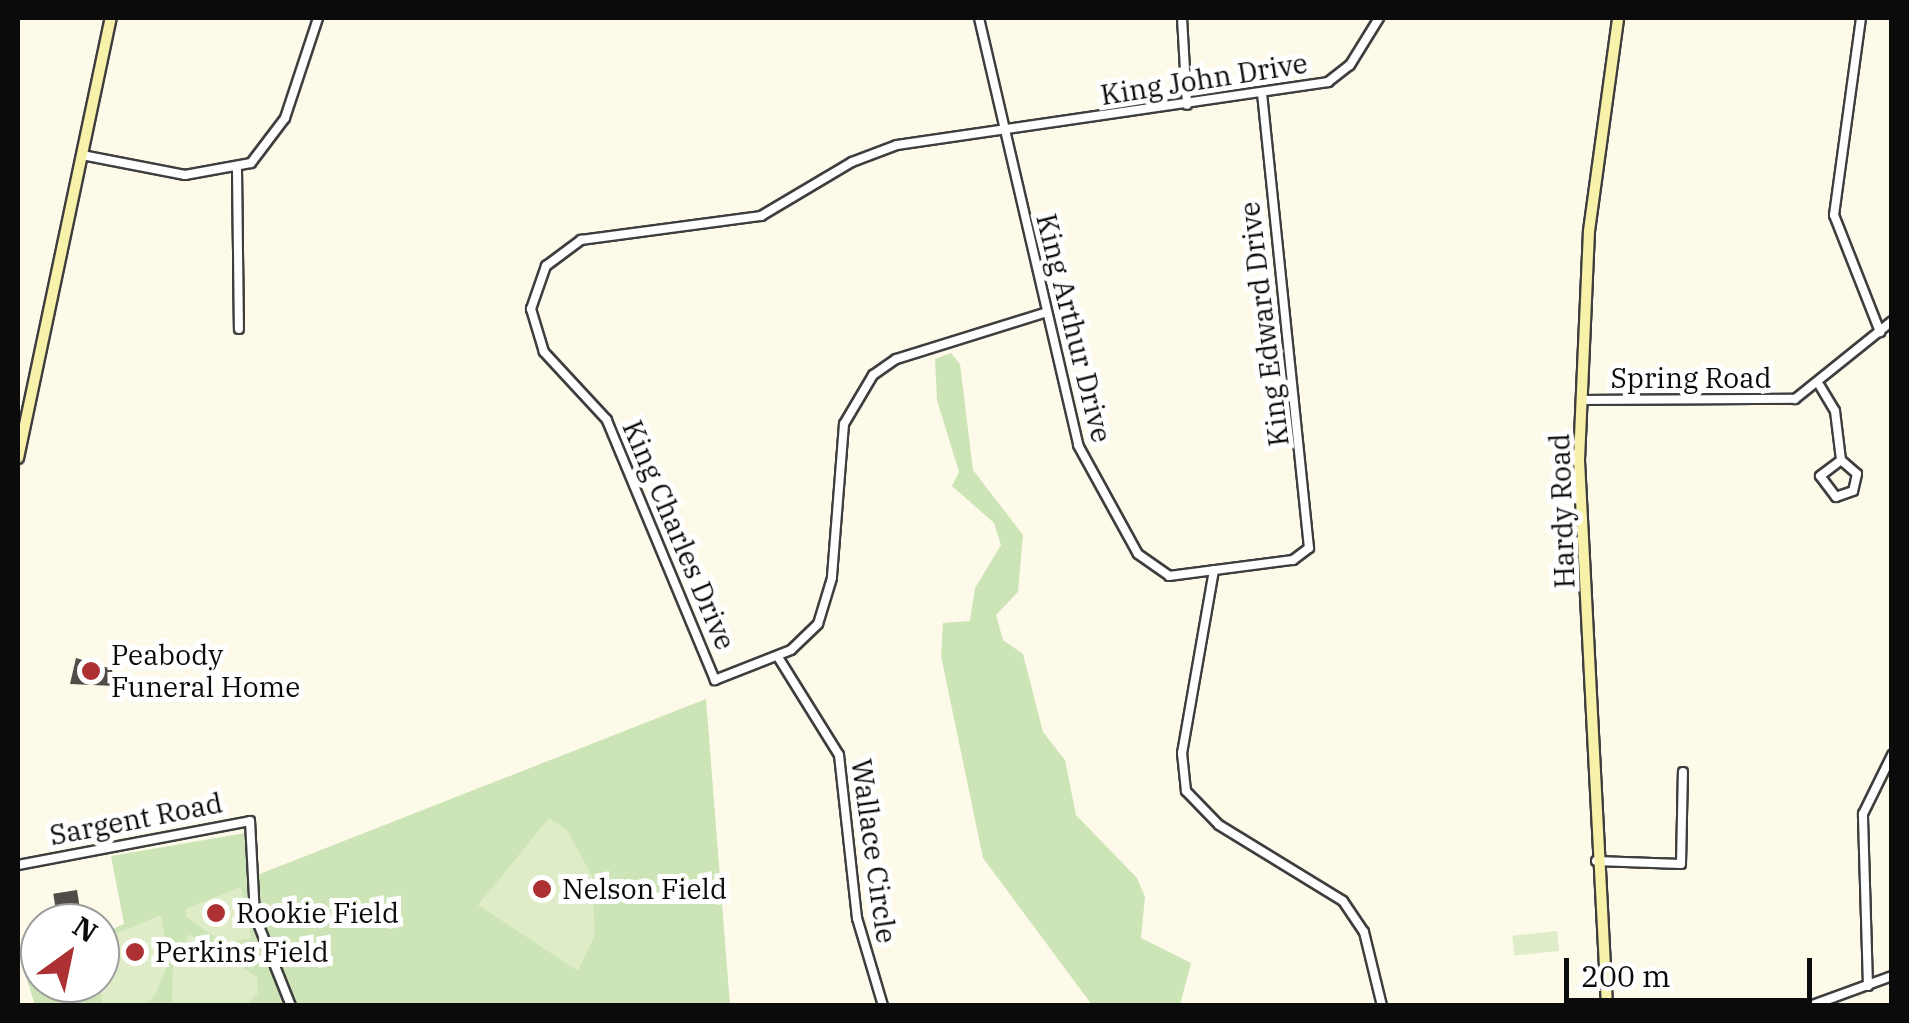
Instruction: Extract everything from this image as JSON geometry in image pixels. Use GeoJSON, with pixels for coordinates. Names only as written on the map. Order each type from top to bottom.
{"type":"FeatureCollection","features":[{"type":"Feature","properties":{"kind":"street"},"geometry":{"type":"LineString","coordinates":[[18,458],[111,18]]}},
{"type":"Feature","properties":{"kind":"street"},"geometry":{"type":"LineString","coordinates":[[82,155],[166,173],[238,170],[276,136],[318,18]]}},
{"type":"Feature","properties":{"kind":"street","name":"King Arthur Drive"},"geometry":{"type":"LineString","coordinates":[[979,18],[1044,313],[1078,445],[1138,554],[1168,576],[1292,560],[1309,548]]}},
{"type":"Feature","properties":{"kind":"street"},"geometry":{"type":"LineString","coordinates":[[1182,18],[1187,105]]}},
{"type":"Feature","properties":{"kind":"street","name":"King John Drive"},"geometry":{"type":"LineString","coordinates":[[1004,132],[1262,94],[1336,78],[1379,18]]}},
{"type":"Feature","properties":{"kind":"street","name":"Hardy Road"},"geometry":{"type":"LineString","coordinates":[[1607,1006],[1596,860],[1582,400],[1590,212],[1618,18]]}},
{"type":"Feature","properties":{"kind":"street"},"geometry":{"type":"LineString","coordinates":[[1861,18],[1834,214],[1880,332]]}},
{"type":"Feature","properties":{"kind":"street","name":"King Edward Drive"},"geometry":{"type":"LineString","coordinates":[[1262,94],[1309,548]]}},
{"type":"Feature","properties":{"kind":"street","name":"King Charles Drive"},"geometry":{"type":"LineString","coordinates":[[778,657],[715,680],[607,420],[537,338],[531,309],[542,272],[581,240],[761,216],[869,153],[1004,132]]}},
{"type":"Feature","properties":{"kind":"street"},"geometry":{"type":"LineString","coordinates":[[238,170],[239,330]]}},
{"type":"Feature","properties":{"kind":"street"},"geometry":{"type":"LineString","coordinates":[[778,657],[806,639],[826,607],[844,424],[860,390],[896,360],[1044,313]]}},
{"type":"Feature","properties":{"kind":"street","name":"Spring Road"},"geometry":{"type":"LineString","coordinates":[[1582,400],[1785,401],[1820,386],[1892,321]]}},
{"type":"Feature","properties":{"kind":"street"},"geometry":{"type":"LineString","coordinates":[[1820,386],[1835,411],[1841,460],[1858,482],[1836,497],[1820,476],[1841,460]]}},
{"type":"Feature","properties":{"kind":"street"},"geometry":{"type":"LineString","coordinates":[[1214,570],[1182,753],[1186,791],[1219,824],[1343,901],[1364,932],[1382,1006]]}},
{"type":"Feature","properties":{"kind":"street","name":"Wallace Circle"},"geometry":{"type":"LineString","coordinates":[[778,657],[839,756],[857,918],[883,1006]]}},
{"type":"Feature","properties":{"kind":"street"},"geometry":{"type":"LineString","coordinates":[[1868,986],[1864,814],[1892,755]]}},
{"type":"Feature","properties":{"kind":"street"},"geometry":{"type":"LineString","coordinates":[[1596,860],[1681,864],[1683,772]]}},
{"type":"Feature","properties":{"kind":"street","name":"Sargent Road"},"geometry":{"type":"LineString","coordinates":[[18,865],[250,821],[254,916],[290,1006]]}},
{"type":"Feature","properties":{"kind":"street"},"geometry":{"type":"LineString","coordinates":[[1810,1006],[1892,976]]}},
{"type":"Feature","properties":{"kind":"green space"},"geometry":{"type":"Polygon","coordinates":[[[951,353],[960,364],[973,470],[1023,535],[1018,592],[996,615],[1003,640],[1023,654],[1043,732],[1065,760],[1076,815],[1137,878],[1145,897],[1141,938],[1191,963],[1180,1005],[1092,1005],[983,858],[941,656],[943,623],[970,621],[975,588],[1001,545],[994,523],[952,486],[959,472],[937,400],[935,359],[951,353]]]}},
{"type":"Feature","properties":{"kind":"green space"},"geometry":{"type":"Polygon","coordinates":[[[706,699],[730,1005],[35,1005],[120,1003],[120,926],[124,924],[111,856],[245,833],[247,879],[706,699]]]}},
{"type":"Feature","properties":{"kind":"green space","name":"Nelson Field"},"geometry":{"type":"Polygon","coordinates":[[[549,818],[567,830],[592,876],[595,935],[578,971],[478,905],[549,818]]]}},
{"type":"Feature","properties":{"kind":"green space","name":"Rookie Field"},"geometry":{"type":"Polygon","coordinates":[[[241,887],[251,938],[224,943],[186,917],[185,909],[241,887]]]}},
{"type":"Feature","properties":{"kind":"green space","name":"Perkins Field"},"geometry":{"type":"Polygon","coordinates":[[[161,915],[169,961],[155,995],[145,1005],[102,1005],[120,1003],[120,932],[161,915]]]}},
{"type":"Feature","properties":{"kind":"green space"},"geometry":{"type":"Polygon","coordinates":[[[1557,931],[1559,951],[1514,956],[1512,936],[1557,931]]]}},
{"type":"Feature","properties":{"kind":"green space"},"geometry":{"type":"Polygon","coordinates":[[[189,934],[257,977],[258,993],[246,1005],[172,1005],[173,965],[189,934]]]}},
{"type":"Feature","properties":{"kind":"building","name":"Peabody Funeral Home"},"geometry":{"type":"Polygon","coordinates":[[[76,658],[112,669],[114,686],[70,684],[76,658]]]}},
{"type":"Feature","properties":{"kind":"building"},"geometry":{"type":"Polygon","coordinates":[[[77,890],[79,903],[55,903],[53,894],[77,890]]]}},
{"type":"Feature","properties":{"kind":"place","name":"Peabody Funeral Home"},"geometry":{"type":"Point","coordinates":[91,671]}},
{"type":"Feature","properties":{"kind":"place","name":"Nelson Field"},"geometry":{"type":"Point","coordinates":[542,889]}},
{"type":"Feature","properties":{"kind":"place","name":"Rookie Field"},"geometry":{"type":"Point","coordinates":[216,913]}},
{"type":"Feature","properties":{"kind":"place","name":"Perkins Field"},"geometry":{"type":"Point","coordinates":[135,952]}}]}
